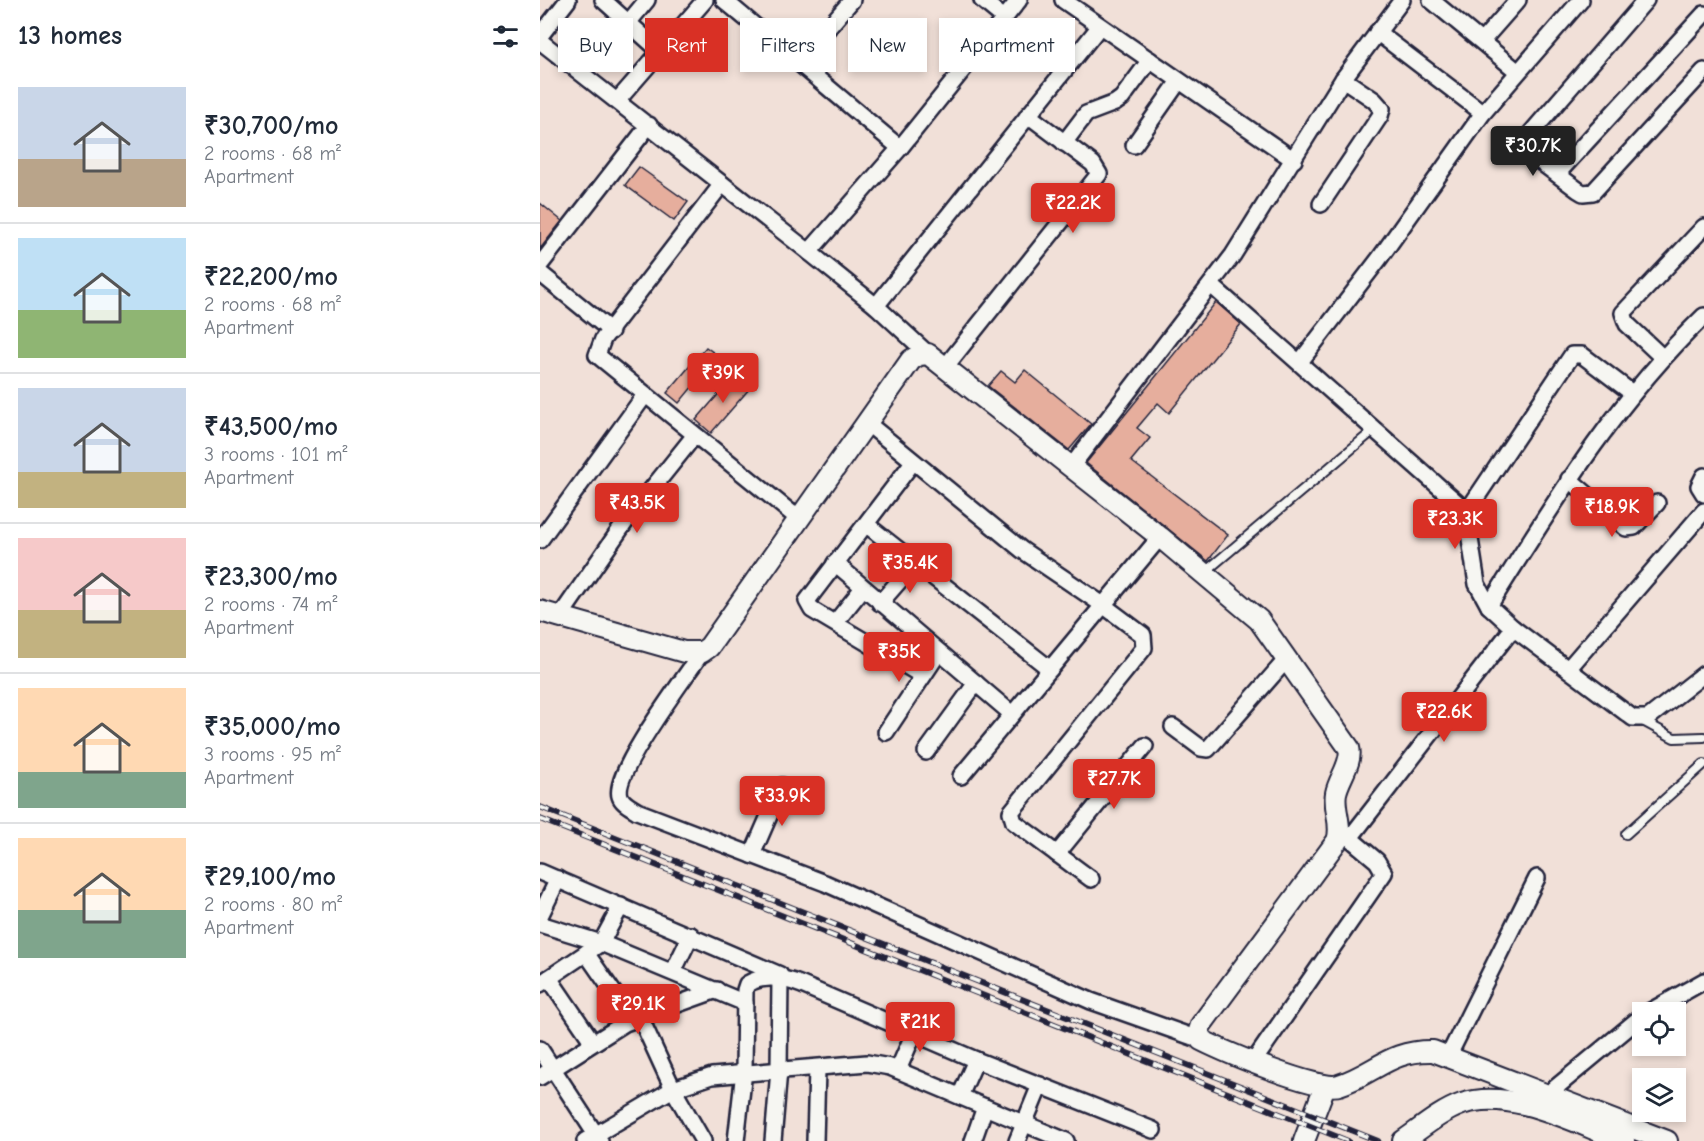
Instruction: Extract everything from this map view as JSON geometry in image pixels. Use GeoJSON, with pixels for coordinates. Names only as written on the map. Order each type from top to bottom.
{"type":"FeatureCollection","features":[{"type":"Feature","properties":{"kind":"street"},"geometry":{"type":"LineString","coordinates":[[540,36],[568,0]]}},
{"type":"Feature","properties":{"kind":"street"},"geometry":{"type":"LineString","coordinates":[[603,0],[623,18]]}},
{"type":"Feature","properties":{"kind":"street"},"geometry":{"type":"LineString","coordinates":[[632,18],[647,0]]}},
{"type":"Feature","properties":{"kind":"street"},"geometry":{"type":"LineString","coordinates":[[690,18],[705,0]]}},
{"type":"Feature","properties":{"kind":"street"},"geometry":{"type":"LineString","coordinates":[[724,0],[745,18]]}},
{"type":"Feature","properties":{"kind":"street"},"geometry":{"type":"LineString","coordinates":[[836,19],[852,0]]}},
{"type":"Feature","properties":{"kind":"street"},"geometry":{"type":"LineString","coordinates":[[982,0],[1004,18],[1019,0]]}},
{"type":"Feature","properties":{"kind":"street"},"geometry":{"type":"LineString","coordinates":[[1063,0],[1294,160]]}},
{"type":"Feature","properties":{"kind":"street"},"geometry":{"type":"LineString","coordinates":[[1071,466],[1211,285],[1294,160],[1343,78],[1402,0]]}},
{"type":"Feature","properties":{"kind":"street"},"geometry":{"type":"LineString","coordinates":[[1431,0],[1517,71]]}},
{"type":"Feature","properties":{"kind":"street"},"geometry":{"type":"LineString","coordinates":[[1482,41],[1518,0]]}},
{"type":"Feature","properties":{"kind":"street"},"geometry":{"type":"LineString","coordinates":[[1300,362],[1379,259],[1483,113],[1517,71],[1581,0]]}},
{"type":"Feature","properties":{"kind":"street"},"geometry":{"type":"LineString","coordinates":[[1646,0],[1522,144],[1524,150],[1583,193],[1593,192],[1704,71]]}},
{"type":"Feature","properties":{"kind":"street"},"geometry":{"type":"LineString","coordinates":[[1557,174],[1704,14]]}},
{"type":"Feature","properties":{"kind":"street"},"geometry":{"type":"LineString","coordinates":[[876,306],[1100,26]]}},
{"type":"Feature","properties":{"kind":"street"},"geometry":{"type":"LineString","coordinates":[[633,27],[645,38]]}},
{"type":"Feature","properties":{"kind":"street"},"geometry":{"type":"LineString","coordinates":[[1377,32],[1483,113]]}},
{"type":"Feature","properties":{"kind":"street"},"geometry":{"type":"LineString","coordinates":[[540,41],[618,100],[876,306],[928,354],[1160,537],[1259,620],[1349,748],[1349,759],[1339,779],[1335,799],[1345,833],[1377,861],[1384,873],[1254,1061]]}},
{"type":"Feature","properties":{"kind":"street"},"geometry":{"type":"LineString","coordinates":[[1064,142],[1086,114],[1116,103],[1122,98],[1150,60]]}},
{"type":"Feature","properties":{"kind":"street"},"geometry":{"type":"LineString","coordinates":[[618,100],[645,70]]}},
{"type":"Feature","properties":{"kind":"street"},"geometry":{"type":"LineString","coordinates":[[809,72],[900,148]]}},
{"type":"Feature","properties":{"kind":"street"},"geometry":{"type":"LineString","coordinates":[[808,252],[900,148],[961,72]]}},
{"type":"Feature","properties":{"kind":"street"},"geometry":{"type":"LineString","coordinates":[[1321,204],[1380,116],[1382,109],[1374,100],[1343,78]]}},
{"type":"Feature","properties":{"kind":"street"},"geometry":{"type":"LineString","coordinates":[[1134,145],[1179,81]]}},
{"type":"Feature","properties":{"kind":"street"},"geometry":{"type":"LineString","coordinates":[[946,366],[1097,179],[1097,170],[1028,116]]}},
{"type":"Feature","properties":{"kind":"street"},"geometry":{"type":"LineString","coordinates":[[540,265],[649,126]]}},
{"type":"Feature","properties":{"kind":"street"},"geometry":{"type":"LineString","coordinates":[[722,184],[598,347],[597,356],[800,520]]}},
{"type":"Feature","properties":{"kind":"street"},"geometry":{"type":"LineString","coordinates":[[1662,357],[1627,324],[1623,313],[1704,227]]}},
{"type":"Feature","properties":{"kind":"street"},"geometry":{"type":"LineString","coordinates":[[540,273],[611,331]]}},
{"type":"Feature","properties":{"kind":"street"},"geometry":{"type":"LineString","coordinates":[[1211,285],[1462,507],[1466,513],[1477,584],[1489,606],[1513,628],[1632,718],[1648,718],[1704,674]]}},
{"type":"Feature","properties":{"kind":"street"},"geometry":{"type":"LineString","coordinates":[[1489,606],[1569,479],[1632,393],[1662,357],[1704,316]]}},
{"type":"Feature","properties":{"kind":"street"},"geometry":{"type":"LineString","coordinates":[[928,354],[919,355],[911,360],[800,520],[709,647],[702,652],[634,753],[619,788],[620,797],[637,811],[825,883],[1091,1001],[1201,1040],[1312,1084],[1325,1086],[1342,1084],[1401,1053],[1433,1051],[1449,1055],[1667,1141]]}},
{"type":"Feature","properties":{"kind":"street"},"geometry":{"type":"LineString","coordinates":[[1466,513],[1572,355],[1582,355],[1632,393]]}},
{"type":"Feature","properties":{"kind":"street"},"geometry":{"type":"LineString","coordinates":[[540,540],[645,394]]}},
{"type":"Feature","properties":{"kind":"street"},"geometry":{"type":"LineString","coordinates":[[867,423],[1022,550],[1143,635],[1144,648],[1011,812],[1014,822],[1090,879]]}},
{"type":"Feature","properties":{"kind":"street"},"geometry":{"type":"LineString","coordinates":[[560,618],[626,521],[695,435]]}},
{"type":"Feature","properties":{"kind":"street"},"geometry":{"type":"LineString","coordinates":[[913,462],[807,602],[812,610],[923,676]]}},
{"type":"Feature","properties":{"kind":"street"},"geometry":{"type":"LineString","coordinates":[[1704,476],[1699,486],[1704,494]]}},
{"type":"Feature","properties":{"kind":"street"},"geometry":{"type":"LineString","coordinates":[[1569,479],[1626,528],[1634,527],[1657,503]]}},
{"type":"Feature","properties":{"kind":"street"},"geometry":{"type":"LineString","coordinates":[[1568,669],[1704,512]]}},
{"type":"Feature","properties":{"kind":"street"},"geometry":{"type":"LineString","coordinates":[[867,525],[1050,669]]}},
{"type":"Feature","properties":{"kind":"street"},"geometry":{"type":"LineString","coordinates":[[961,776],[1160,537]]}},
{"type":"Feature","properties":{"kind":"street"},"geometry":{"type":"LineString","coordinates":[[835,563],[1012,714]]}},
{"type":"Feature","properties":{"kind":"street"},"geometry":{"type":"LineString","coordinates":[[880,603],[915,563]]}},
{"type":"Feature","properties":{"kind":"street"},"geometry":{"type":"LineString","coordinates":[[835,623],[863,588]]}},
{"type":"Feature","properties":{"kind":"street"},"geometry":{"type":"LineString","coordinates":[[540,611],[684,652],[702,652]]}},
{"type":"Feature","properties":{"kind":"street"},"geometry":{"type":"LineString","coordinates":[[1201,1040],[1198,1031],[1201,1025],[1336,841],[1345,833],[1513,628]]}},
{"type":"Feature","properties":{"kind":"street"},"geometry":{"type":"LineString","coordinates":[[886,732],[939,652]]}},
{"type":"Feature","properties":{"kind":"street"},"geometry":{"type":"LineString","coordinates":[[1173,727],[1202,748],[1208,749],[1286,660]]}},
{"type":"Feature","properties":{"kind":"street"},"geometry":{"type":"LineString","coordinates":[[926,752],[976,684]]}},
{"type":"Feature","properties":{"kind":"street"},"geometry":{"type":"LineString","coordinates":[[1057,854],[1145,746]]}},
{"type":"Feature","properties":{"kind":"street"},"geometry":{"type":"LineString","coordinates":[[752,855],[782,786]]}},
{"type":"Feature","properties":{"kind":"street"},"geometry":{"type":"LineString","coordinates":[[540,872],[691,935],[784,979],[976,1060],[1154,1130]]}},
{"type":"Feature","properties":{"kind":"street"},"geometry":{"type":"LineString","coordinates":[[1449,1055],[1537,878]]}},
{"type":"Feature","properties":{"kind":"street"},"geometry":{"type":"LineString","coordinates":[[540,916],[558,879]]}},
{"type":"Feature","properties":{"kind":"street"},"geometry":{"type":"LineString","coordinates":[[592,1041],[544,981],[602,943],[621,906]]}},
{"type":"Feature","properties":{"kind":"street"},"geometry":{"type":"LineString","coordinates":[[540,924],[602,943],[745,1003]]}},
{"type":"Feature","properties":{"kind":"street"},"geometry":{"type":"LineString","coordinates":[[673,972],[691,935]]}},
{"type":"Feature","properties":{"kind":"street"},"geometry":{"type":"LineString","coordinates":[[586,953],[636,1018],[703,1141]]}},
{"type":"Feature","properties":{"kind":"street"},"geometry":{"type":"LineString","coordinates":[[736,1141],[744,1071],[747,984],[754,980],[784,979]]}},
{"type":"Feature","properties":{"kind":"street"},"geometry":{"type":"LineString","coordinates":[[773,1141],[784,979]]}},
{"type":"Feature","properties":{"kind":"street"},"geometry":{"type":"LineString","coordinates":[[1667,1002],[1704,981]]}},
{"type":"Feature","properties":{"kind":"street"},"geometry":{"type":"LineString","coordinates":[[546,1072],[592,1041],[636,1018],[717,990]]}},
{"type":"Feature","properties":{"kind":"street"},"geometry":{"type":"LineString","coordinates":[[1548,1094],[1632,1024]]}},
{"type":"Feature","properties":{"kind":"street"},"geometry":{"type":"LineString","coordinates":[[898,1070],[914,1033]]}},
{"type":"Feature","properties":{"kind":"street"},"geometry":{"type":"LineString","coordinates":[[540,1049],[546,1072],[594,1139],[673,1089],[712,1076],[744,1071],[817,1069],[867,1063],[898,1070],[1066,1141]]}},
{"type":"Feature","properties":{"kind":"street"},"geometry":{"type":"LineString","coordinates":[[960,1096],[976,1060]]}},
{"type":"Feature","properties":{"kind":"street"},"geometry":{"type":"LineString","coordinates":[[815,1141],[817,1069]]}},
{"type":"Feature","properties":{"kind":"street"},"geometry":{"type":"LineString","coordinates":[[1017,1141],[1040,1085]]}},
{"type":"Feature","properties":{"kind":"street"},"geometry":{"type":"LineString","coordinates":[[1304,1141],[1325,1086]]}},
{"type":"Feature","properties":{"kind":"street"},"geometry":{"type":"LineString","coordinates":[[1403,1141],[1447,1111],[1473,1101],[1489,1099],[1523,1104],[1624,1141]]}},
{"type":"Feature","properties":{"kind":"street"},"geometry":{"type":"LineString","coordinates":[[973,1141],[985,1107]]}},
{"type":"Feature","properties":{"kind":"lane"},"geometry":{"type":"LineString","coordinates":[[1204,573],[1374,430]]}},
{"type":"Feature","properties":{"kind":"lane"},"geometry":{"type":"LineString","coordinates":[[1640,719],[1674,738],[1704,737]]}},
{"type":"Feature","properties":{"kind":"lane"},"geometry":{"type":"LineString","coordinates":[[1626,834],[1704,764]]}},
{"type":"Feature","properties":{"kind":"building"},"geometry":{"type":"Polygon","coordinates":[[[639,167],[688,202],[674,221],[625,185],[639,167]]]}},
{"type":"Feature","properties":{"kind":"building"},"geometry":{"type":"Polygon","coordinates":[[[540,203],[562,221],[540,249],[540,203]]]}},
{"type":"Feature","properties":{"kind":"building"},"geometry":{"type":"Polygon","coordinates":[[[1216,302],[1241,324],[1169,413],[1158,403],[1137,428],[1150,438],[1131,461],[1228,535],[1208,561],[1086,463],[1216,302]]]}},
{"type":"Feature","properties":{"kind":"building"},"geometry":{"type":"Polygon","coordinates":[[[706,347],[718,356],[679,403],[667,393],[706,347]]]}},
{"type":"Feature","properties":{"kind":"building"},"geometry":{"type":"Polygon","coordinates":[[[1025,370],[1091,424],[1069,450],[988,386],[1001,371],[1015,382],[1025,370]]]}},
{"type":"Feature","properties":{"kind":"building"},"geometry":{"type":"Polygon","coordinates":[[[735,375],[750,388],[711,433],[696,420],[735,375]]]}},
{"type":"Feature","properties":{"kind":"railway"},"geometry":{"type":"LineString","coordinates":[[540,807],[1378,1141]]}},
{"type":"Feature","properties":{"kind":"railway"},"geometry":{"type":"LineString","coordinates":[[540,819],[1348,1141]]}}]}
